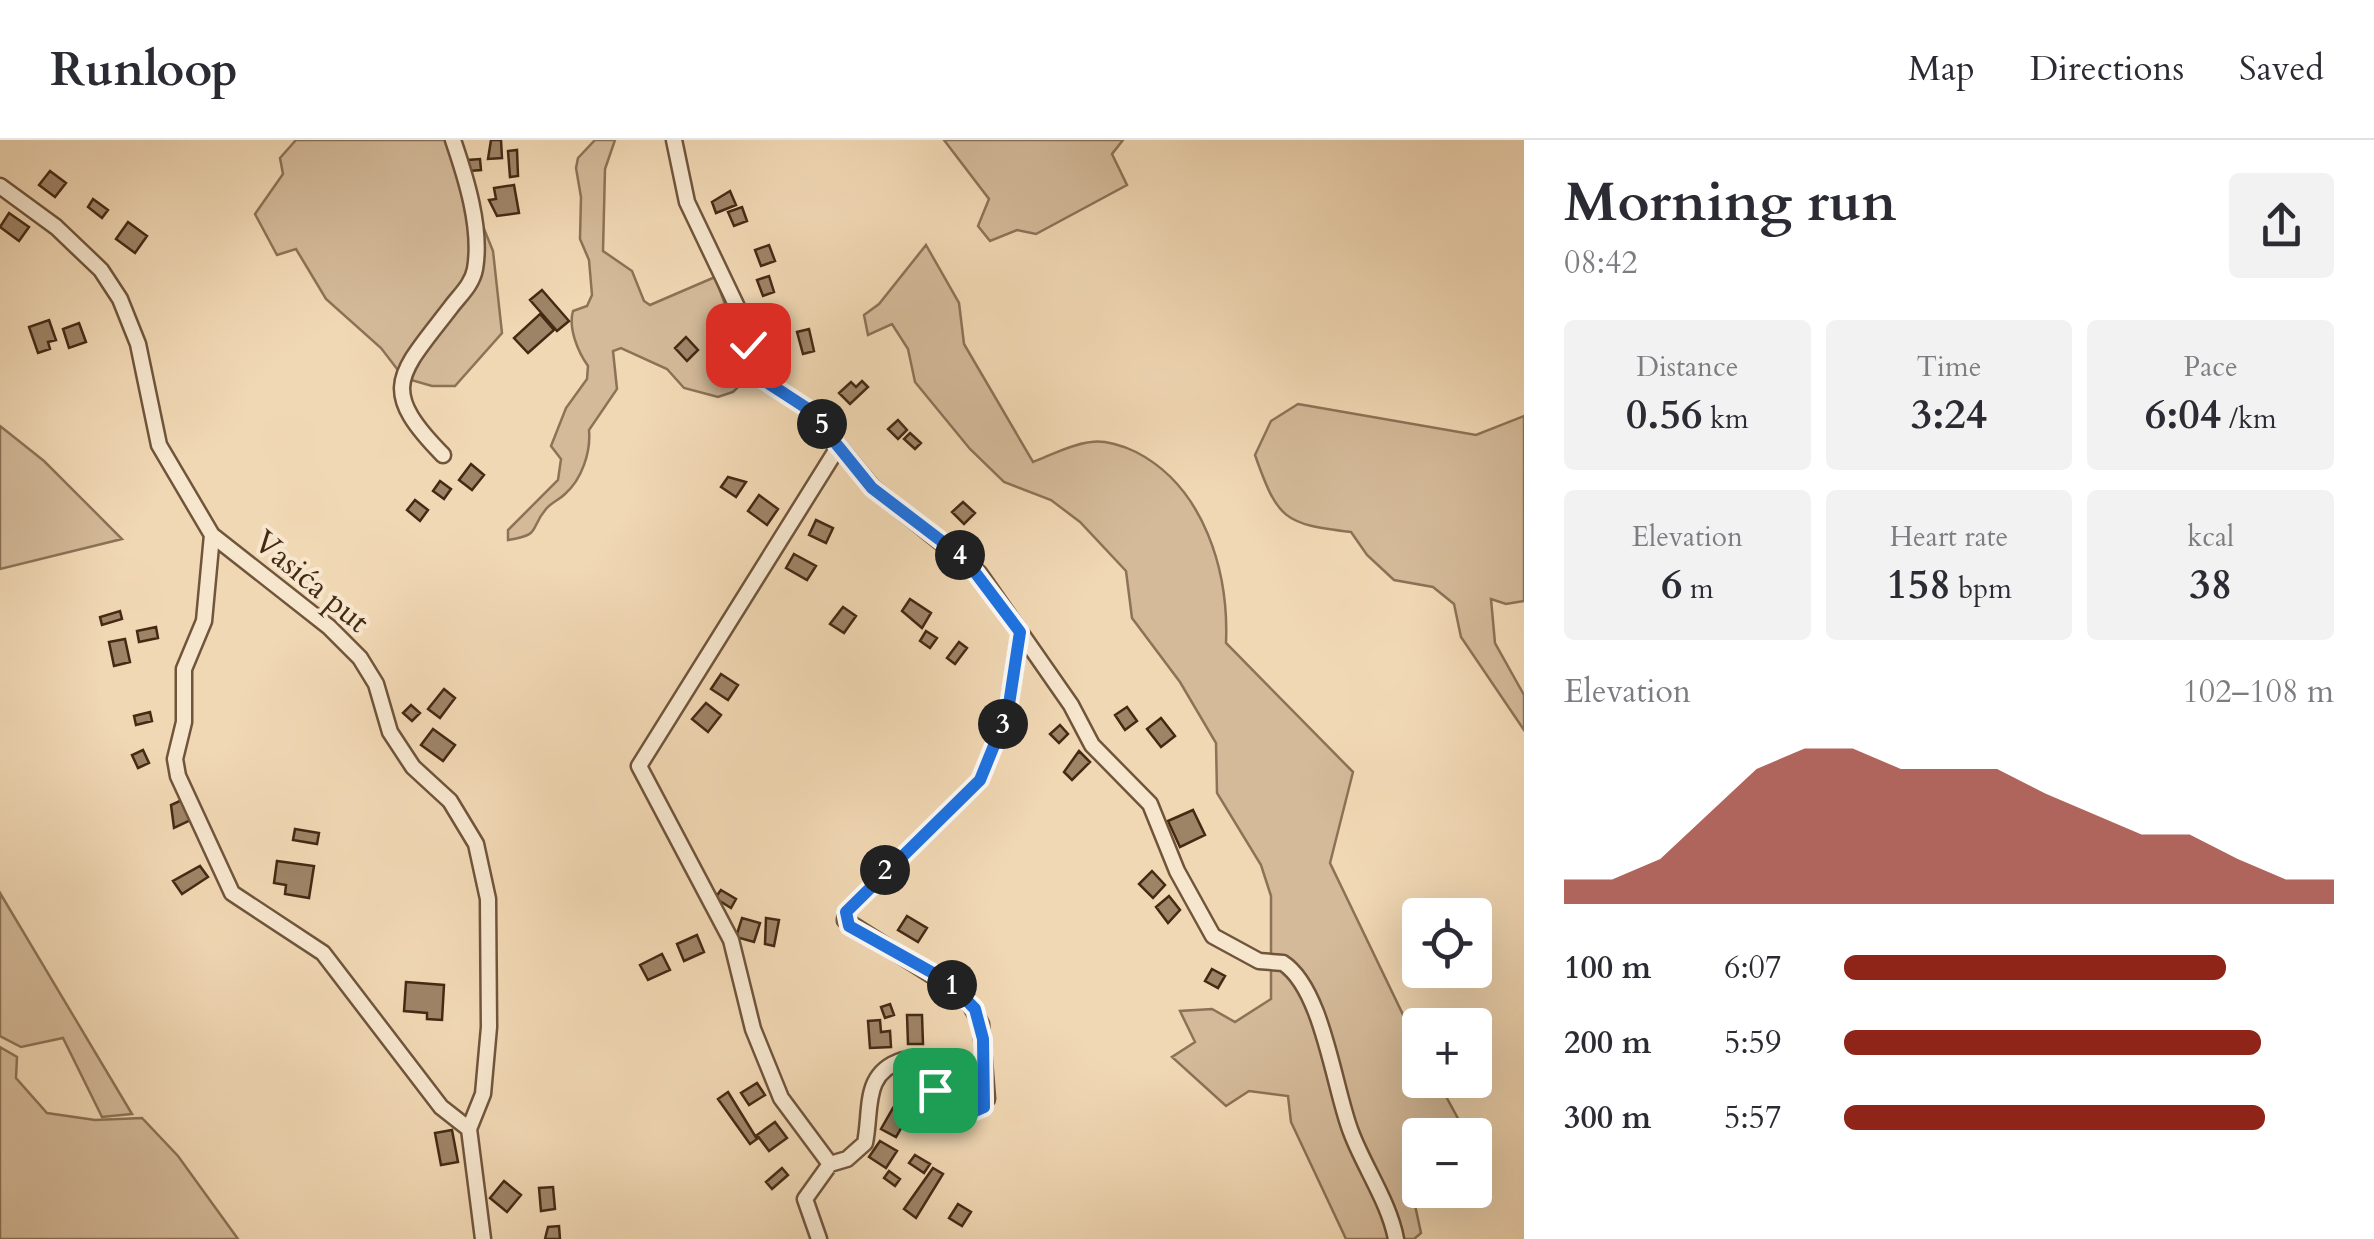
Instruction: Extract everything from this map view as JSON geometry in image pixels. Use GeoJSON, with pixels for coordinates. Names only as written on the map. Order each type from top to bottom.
{"type":"FeatureCollection","features":[{"type":"Feature","properties":{"kind":"street"},"geometry":{"type":"LineString","coordinates":[[444,455],[409,420],[401,400],[410,360],[469,285],[475,269],[476,233],[454,140]]}},
{"type":"Feature","properties":{"kind":"street"},"geometry":{"type":"LineString","coordinates":[[674,140],[687,202],[740,313],[755,368],[772,388],[808,409],[837,450],[872,488],[965,559],[1020,632],[1092,744],[1150,804],[1177,870],[1213,936],[1259,962],[1283,963],[1298,978],[1335,1062],[1338,1090],[1350,1130],[1396,1239]]}},
{"type":"Feature","properties":{"kind":"street","name":"Vasića put"},"geometry":{"type":"LineString","coordinates":[[0,186],[56,226],[101,270],[120,299],[138,344],[159,445],[212,535],[329,626],[360,658],[376,684],[390,732],[413,767],[450,800],[476,844],[488,899],[489,1027],[483,1094],[469,1129],[482,1239]]}},
{"type":"Feature","properties":{"kind":"street"},"geometry":{"type":"LineString","coordinates":[[830,1164],[781,1098],[753,1029],[730,940],[639,766],[837,450]]}},
{"type":"Feature","properties":{"kind":"street"},"geometry":{"type":"LineString","coordinates":[[212,535],[204,621],[184,669],[184,722],[175,759],[193,810],[232,893],[323,954],[441,1107],[469,1129]]}},
{"type":"Feature","properties":{"kind":"street"},"geometry":{"type":"LineString","coordinates":[[819,1239],[805,1198],[830,1164],[847,1158],[865,1143],[874,1078],[896,1062],[916,1064],[952,1108],[975,1111],[987,1099],[981,1024],[966,996],[845,920],[846,912],[896,859],[980,780],[1008,711],[1020,632]]}},
{"type":"Feature","properties":{"kind":"shaded area"},"geometry":{"type":"Polygon","coordinates":[[[296,140],[448,140],[493,251],[502,333],[455,386],[432,386],[404,378],[381,348],[326,299],[296,249],[277,255],[255,214],[283,174],[280,158],[296,140]]]}},
{"type":"Feature","properties":{"kind":"shaded area"},"geometry":{"type":"Polygon","coordinates":[[[595,140],[615,140],[605,169],[603,251],[632,271],[644,301],[650,305],[715,277],[751,375],[733,392],[718,397],[684,388],[667,369],[621,348],[613,351],[617,389],[589,430],[581,473],[571,488],[546,509],[530,533],[508,540],[508,530],[558,480],[561,459],[551,446],[566,408],[587,379],[588,366],[572,325],[573,311],[587,306],[592,295],[589,260],[580,239],[581,197],[576,168],[578,158],[595,140]]]}},
{"type":"Feature","properties":{"kind":"shaded area"},"geometry":{"type":"Polygon","coordinates":[[[944,140],[1123,140],[1112,154],[1127,185],[1036,234],[1017,230],[990,241],[978,226],[989,199],[944,140]]]}},
{"type":"Feature","properties":{"kind":"shaded area"},"geometry":{"type":"Polygon","coordinates":[[[926,245],[959,303],[964,344],[1033,462],[1069,447],[1096,442],[1131,450],[1160,467],[1179,486],[1208,534],[1223,588],[1226,643],[1353,772],[1330,863],[1402,1013],[1402,1098],[1447,1098],[1458,1118],[1402,1118],[1402,1208],[1416,1208],[1421,1233],[1414,1239],[1346,1239],[1291,1122],[1288,1096],[1249,1091],[1226,1106],[1172,1057],[1195,1042],[1180,1011],[1212,1009],[1235,1022],[1271,999],[1271,896],[1261,865],[1217,793],[1216,743],[1180,682],[1132,618],[1126,571],[1080,522],[1051,500],[1004,482],[970,449],[915,382],[908,349],[892,324],[868,335],[864,315],[879,304],[926,245]]]}},
{"type":"Feature","properties":{"kind":"shaded area"},"geometry":{"type":"Polygon","coordinates":[[[1298,404],[1476,435],[1524,416],[1524,601],[1506,604],[1491,599],[1495,643],[1524,695],[1524,730],[1461,637],[1454,604],[1433,587],[1394,580],[1367,555],[1351,532],[1311,526],[1286,515],[1278,506],[1255,455],[1271,421],[1298,404]]]}},
{"type":"Feature","properties":{"kind":"shaded area"},"geometry":{"type":"Polygon","coordinates":[[[0,426],[44,461],[122,539],[0,569],[0,426]]]}},
{"type":"Feature","properties":{"kind":"shaded area"},"geometry":{"type":"Polygon","coordinates":[[[0,893],[132,1114],[102,1117],[63,1038],[21,1047],[0,1036],[0,893]]]}},
{"type":"Feature","properties":{"kind":"shaded area"},"geometry":{"type":"Polygon","coordinates":[[[0,1047],[17,1057],[16,1078],[47,1113],[95,1120],[142,1118],[178,1156],[238,1239],[0,1239],[0,1047]]]}},
{"type":"Feature","properties":{"kind":"building"},"geometry":{"type":"Polygon","coordinates":[[[491,140],[501,140],[502,158],[488,159],[491,140]]]}},
{"type":"Feature","properties":{"kind":"building"},"geometry":{"type":"Polygon","coordinates":[[[517,150],[518,176],[510,177],[508,151],[517,150]]]}},
{"type":"Feature","properties":{"kind":"building"},"geometry":{"type":"Polygon","coordinates":[[[480,159],[481,170],[469,171],[468,160],[480,159]]]}},
{"type":"Feature","properties":{"kind":"building"},"geometry":{"type":"Polygon","coordinates":[[[50,171],[66,183],[55,197],[39,185],[50,171]]]}},
{"type":"Feature","properties":{"kind":"building"},"geometry":{"type":"Polygon","coordinates":[[[514,185],[519,213],[497,216],[489,200],[496,199],[494,188],[514,185]]]}},
{"type":"Feature","properties":{"kind":"building"},"geometry":{"type":"Polygon","coordinates":[[[730,191],[736,205],[716,213],[712,202],[730,191]]]}},
{"type":"Feature","properties":{"kind":"building"},"geometry":{"type":"Polygon","coordinates":[[[93,199],[108,210],[102,218],[88,207],[93,199]]]}},
{"type":"Feature","properties":{"kind":"building"},"geometry":{"type":"Polygon","coordinates":[[[742,207],[747,221],[734,226],[728,212],[742,207]]]}},
{"type":"Feature","properties":{"kind":"building"},"geometry":{"type":"Polygon","coordinates":[[[9,213],[29,227],[19,241],[0,227],[9,213]]]}},
{"type":"Feature","properties":{"kind":"building"},"geometry":{"type":"Polygon","coordinates":[[[128,222],[147,236],[135,253],[116,239],[128,222]]]}},
{"type":"Feature","properties":{"kind":"building"},"geometry":{"type":"Polygon","coordinates":[[[769,245],[775,261],[761,266],[755,250],[769,245]]]}},
{"type":"Feature","properties":{"kind":"building"},"geometry":{"type":"Polygon","coordinates":[[[769,276],[774,292],[763,296],[757,280],[769,276]]]}},
{"type":"Feature","properties":{"kind":"building"},"geometry":{"type":"Polygon","coordinates":[[[542,290],[569,321],[557,331],[530,300],[542,290]]]}},
{"type":"Feature","properties":{"kind":"building"},"geometry":{"type":"Polygon","coordinates":[[[540,314],[554,330],[528,353],[514,338],[540,314]]]}},
{"type":"Feature","properties":{"kind":"building"},"geometry":{"type":"Polygon","coordinates":[[[49,320],[56,340],[48,342],[50,349],[38,353],[29,327],[49,320]]]}},
{"type":"Feature","properties":{"kind":"building"},"geometry":{"type":"Polygon","coordinates":[[[79,323],[86,342],[69,348],[63,329],[79,323]]]}},
{"type":"Feature","properties":{"kind":"building"},"geometry":{"type":"Polygon","coordinates":[[[809,329],[814,351],[803,354],[797,332],[809,329]]]}},
{"type":"Feature","properties":{"kind":"building"},"geometry":{"type":"Polygon","coordinates":[[[686,337],[698,350],[687,361],[675,348],[686,337]]]}},
{"type":"Feature","properties":{"kind":"building"},"geometry":{"type":"Polygon","coordinates":[[[862,381],[868,387],[850,404],[839,393],[851,382],[856,387],[862,381]]]}},
{"type":"Feature","properties":{"kind":"building"},"geometry":{"type":"Polygon","coordinates":[[[898,420],[907,430],[898,439],[888,429],[898,420]]]}},
{"type":"Feature","properties":{"kind":"building"},"geometry":{"type":"Polygon","coordinates":[[[910,433],[921,443],[915,449],[904,439],[910,433]]]}},
{"type":"Feature","properties":{"kind":"building"},"geometry":{"type":"Polygon","coordinates":[[[471,464],[484,475],[472,490],[459,480],[471,464]]]}},
{"type":"Feature","properties":{"kind":"building"},"geometry":{"type":"Polygon","coordinates":[[[728,477],[746,482],[736,497],[721,487],[728,477]]]}},
{"type":"Feature","properties":{"kind":"building"},"geometry":{"type":"Polygon","coordinates":[[[440,481],[451,489],[444,499],[433,491],[440,481]]]}},
{"type":"Feature","properties":{"kind":"building"},"geometry":{"type":"Polygon","coordinates":[[[759,495],[778,509],[767,525],[748,511],[759,495]]]}},
{"type":"Feature","properties":{"kind":"building"},"geometry":{"type":"Polygon","coordinates":[[[415,500],[428,510],[420,521],[407,510],[415,500]]]}},
{"type":"Feature","properties":{"kind":"building"},"geometry":{"type":"Polygon","coordinates":[[[963,502],[975,513],[964,524],[952,512],[963,502]]]}},
{"type":"Feature","properties":{"kind":"building"},"geometry":{"type":"Polygon","coordinates":[[[816,520],[833,528],[826,543],[809,535],[816,520]]]}},
{"type":"Feature","properties":{"kind":"building"},"geometry":{"type":"Polygon","coordinates":[[[794,554],[816,566],[807,580],[786,568],[794,554]]]}},
{"type":"Feature","properties":{"kind":"building"},"geometry":{"type":"Polygon","coordinates":[[[910,599],[931,613],[922,628],[902,611],[910,599]]]}},
{"type":"Feature","properties":{"kind":"building"},"geometry":{"type":"Polygon","coordinates":[[[843,607],[856,616],[844,633],[830,624],[843,607]]]}},
{"type":"Feature","properties":{"kind":"building"},"geometry":{"type":"Polygon","coordinates":[[[120,611],[122,619],[102,625],[100,617],[120,611]]]}},
{"type":"Feature","properties":{"kind":"building"},"geometry":{"type":"Polygon","coordinates":[[[156,627],[158,638],[139,642],[137,631],[156,627]]]}},
{"type":"Feature","properties":{"kind":"building"},"geometry":{"type":"Polygon","coordinates":[[[926,631],[937,638],[930,648],[920,641],[926,631]]]}},
{"type":"Feature","properties":{"kind":"building"},"geometry":{"type":"Polygon","coordinates":[[[125,639],[130,662],[114,666],[109,642],[125,639]]]}},
{"type":"Feature","properties":{"kind":"building"},"geometry":{"type":"Polygon","coordinates":[[[959,642],[967,648],[955,664],[947,658],[959,642]]]}},
{"type":"Feature","properties":{"kind":"building"},"geometry":{"type":"Polygon","coordinates":[[[721,674],[738,685],[728,700],[711,689],[721,674]]]}},
{"type":"Feature","properties":{"kind":"building"},"geometry":{"type":"Polygon","coordinates":[[[444,689],[455,698],[440,718],[428,709],[444,689]]]}},
{"type":"Feature","properties":{"kind":"building"},"geometry":{"type":"Polygon","coordinates":[[[706,703],[721,715],[708,732],[692,719],[706,703]]]}},
{"type":"Feature","properties":{"kind":"building"},"geometry":{"type":"Polygon","coordinates":[[[411,705],[420,713],[412,721],[403,713],[411,705]]]}},
{"type":"Feature","properties":{"kind":"building"},"geometry":{"type":"Polygon","coordinates":[[[1127,707],[1137,721],[1125,730],[1115,715],[1127,707]]]}},
{"type":"Feature","properties":{"kind":"building"},"geometry":{"type":"Polygon","coordinates":[[[150,712],[152,721],[136,725],[134,716],[150,712]]]}},
{"type":"Feature","properties":{"kind":"building"},"geometry":{"type":"Polygon","coordinates":[[[1161,718],[1175,736],[1161,747],[1147,729],[1161,718]]]}},
{"type":"Feature","properties":{"kind":"building"},"geometry":{"type":"Polygon","coordinates":[[[1060,725],[1068,734],[1059,743],[1050,734],[1060,725]]]}},
{"type":"Feature","properties":{"kind":"building"},"geometry":{"type":"Polygon","coordinates":[[[433,729],[455,745],[443,761],[421,745],[433,729]]]}},
{"type":"Feature","properties":{"kind":"building"},"geometry":{"type":"Polygon","coordinates":[[[143,750],[149,763],[138,768],[132,755],[143,750]]]}},
{"type":"Feature","properties":{"kind":"building"},"geometry":{"type":"Polygon","coordinates":[[[1079,751],[1090,762],[1072,780],[1064,772],[1079,751]]]}},
{"type":"Feature","properties":{"kind":"building"},"geometry":{"type":"Polygon","coordinates":[[[182,800],[191,820],[174,828],[171,805],[182,800]]]}},
{"type":"Feature","properties":{"kind":"building"},"geometry":{"type":"Polygon","coordinates":[[[1193,810],[1205,835],[1180,847],[1168,821],[1193,810]]]}},
{"type":"Feature","properties":{"kind":"building"},"geometry":{"type":"Polygon","coordinates":[[[295,829],[319,833],[317,844],[293,840],[295,829]]]}},
{"type":"Feature","properties":{"kind":"building"},"geometry":{"type":"Polygon","coordinates":[[[277,861],[314,866],[309,898],[285,894],[286,885],[274,883],[277,861]]]}},
{"type":"Feature","properties":{"kind":"building"},"geometry":{"type":"Polygon","coordinates":[[[200,866],[208,877],[182,894],[173,881],[200,866]]]}},
{"type":"Feature","properties":{"kind":"building"},"geometry":{"type":"Polygon","coordinates":[[[1152,871],[1165,885],[1153,898],[1139,884],[1152,871]]]}},
{"type":"Feature","properties":{"kind":"building"},"geometry":{"type":"Polygon","coordinates":[[[721,890],[736,899],[731,908],[715,898],[721,890]]]}},
{"type":"Feature","properties":{"kind":"building"},"geometry":{"type":"Polygon","coordinates":[[[1169,896],[1180,910],[1168,923],[1156,907],[1169,896]]]}},
{"type":"Feature","properties":{"kind":"building"},"geometry":{"type":"Polygon","coordinates":[[[907,916],[927,928],[918,942],[898,930],[907,916]]]}},
{"type":"Feature","properties":{"kind":"building"},"geometry":{"type":"Polygon","coordinates":[[[742,918],[760,923],[754,942],[736,937],[742,918]]]}},
{"type":"Feature","properties":{"kind":"building"},"geometry":{"type":"Polygon","coordinates":[[[766,918],[779,920],[774,946],[765,944],[766,918]]]}},
{"type":"Feature","properties":{"kind":"building"},"geometry":{"type":"Polygon","coordinates":[[[697,935],[704,952],[684,961],[677,944],[697,935]]]}},
{"type":"Feature","properties":{"kind":"building"},"geometry":{"type":"Polygon","coordinates":[[[662,954],[670,970],[648,980],[640,965],[662,954]]]}},
{"type":"Feature","properties":{"kind":"building"},"geometry":{"type":"Polygon","coordinates":[[[1212,969],[1225,976],[1218,988],[1205,981],[1212,969]]]}},
{"type":"Feature","properties":{"kind":"building"},"geometry":{"type":"Polygon","coordinates":[[[406,982],[444,985],[442,1020],[427,1019],[427,1013],[404,1011],[406,982]]]}},
{"type":"Feature","properties":{"kind":"building"},"geometry":{"type":"Polygon","coordinates":[[[890,1004],[894,1015],[885,1018],[881,1007],[890,1004]]]}},
{"type":"Feature","properties":{"kind":"building"},"geometry":{"type":"Polygon","coordinates":[[[907,1015],[922,1015],[923,1044],[908,1044],[907,1015]]]}},
{"type":"Feature","properties":{"kind":"building"},"geometry":{"type":"Polygon","coordinates":[[[880,1020],[881,1032],[890,1031],[891,1047],[870,1048],[868,1021],[880,1020]]]}},
{"type":"Feature","properties":{"kind":"building"},"geometry":{"type":"Polygon","coordinates":[[[757,1083],[765,1095],[749,1105],[741,1093],[757,1083]]]}},
{"type":"Feature","properties":{"kind":"building"},"geometry":{"type":"Polygon","coordinates":[[[728,1092],[757,1139],[750,1144],[718,1099],[728,1092]]]}},
{"type":"Feature","properties":{"kind":"building"},"geometry":{"type":"Polygon","coordinates":[[[893,1108],[908,1116],[896,1137],[881,1129],[893,1108]]]}},
{"type":"Feature","properties":{"kind":"building"},"geometry":{"type":"Polygon","coordinates":[[[775,1122],[787,1138],[769,1151],[757,1135],[775,1122]]]}},
{"type":"Feature","properties":{"kind":"building"},"geometry":{"type":"Polygon","coordinates":[[[452,1130],[458,1162],[441,1165],[435,1133],[452,1130]]]}},
{"type":"Feature","properties":{"kind":"building"},"geometry":{"type":"Polygon","coordinates":[[[880,1141],[897,1151],[886,1168],[869,1157],[880,1141]]]}},
{"type":"Feature","properties":{"kind":"building"},"geometry":{"type":"Polygon","coordinates":[[[915,1155],[930,1164],[924,1173],[909,1163],[915,1155]]]}},
{"type":"Feature","properties":{"kind":"building"},"geometry":{"type":"Polygon","coordinates":[[[782,1168],[788,1175],[772,1189],[766,1182],[782,1168]]]}},
{"type":"Feature","properties":{"kind":"building"},"geometry":{"type":"Polygon","coordinates":[[[933,1168],[943,1174],[916,1218],[904,1209],[933,1168]]]}},
{"type":"Feature","properties":{"kind":"building"},"geometry":{"type":"Polygon","coordinates":[[[889,1171],[900,1179],[895,1186],[884,1178],[889,1171]]]}},
{"type":"Feature","properties":{"kind":"building"},"geometry":{"type":"Polygon","coordinates":[[[504,1181],[521,1195],[507,1212],[490,1198],[504,1181]]]}},
{"type":"Feature","properties":{"kind":"building"},"geometry":{"type":"Polygon","coordinates":[[[553,1187],[555,1209],[541,1211],[539,1188],[553,1187]]]}},
{"type":"Feature","properties":{"kind":"building"},"geometry":{"type":"Polygon","coordinates":[[[958,1204],[971,1212],[962,1226],[949,1218],[958,1204]]]}},
{"type":"Feature","properties":{"kind":"building"},"geometry":{"type":"Polygon","coordinates":[[[559,1226],[560,1239],[545,1239],[548,1227],[559,1226]]]}},
{"type":"Feature","properties":{"kind":"route"},"geometry":{"type":"LineString","coordinates":[[748,345],[762,379],[808,409],[837,450],[872,488],[965,559],[1020,632],[1008,711],[980,780],[964,800],[896,859],[846,912],[849,926],[949,982],[975,1009],[983,1039],[987,1099],[984,1107],[965,1112],[952,1108],[935,1090]]}}]}
